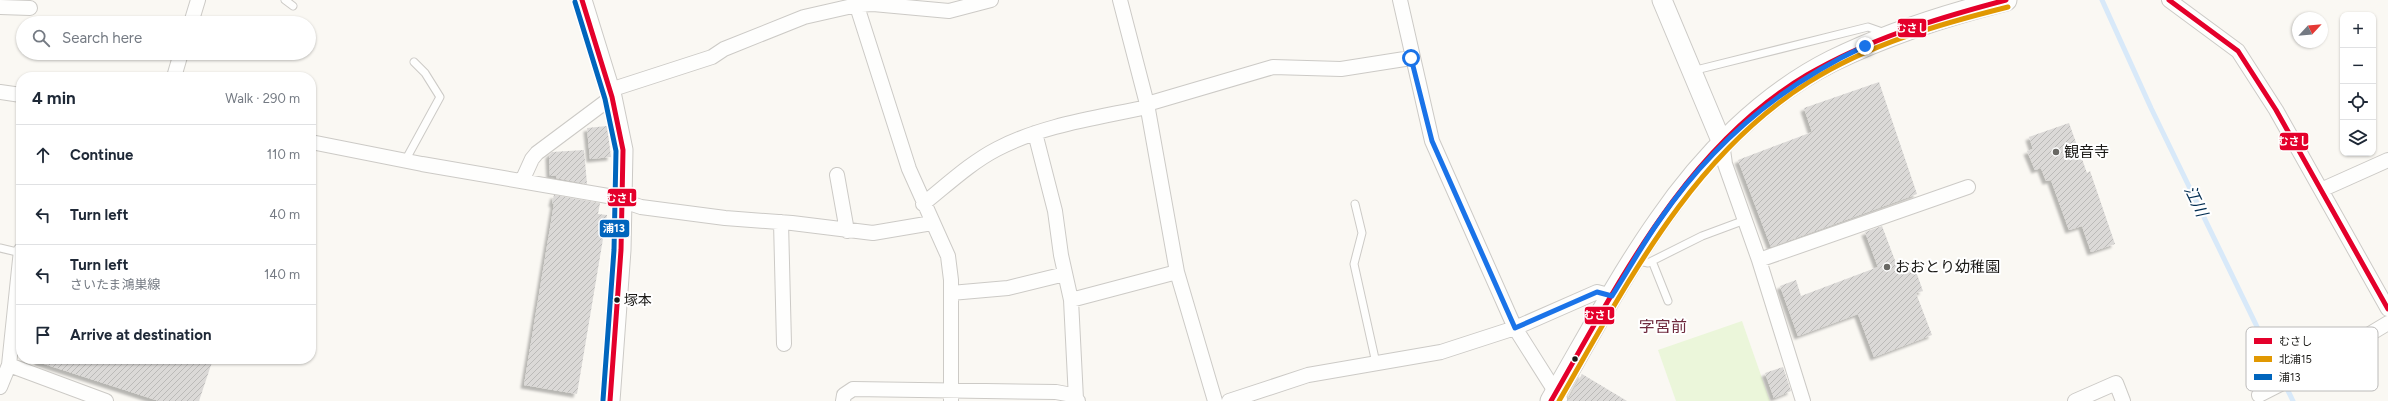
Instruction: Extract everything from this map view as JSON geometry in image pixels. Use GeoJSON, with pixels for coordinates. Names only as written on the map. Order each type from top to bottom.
{"type":"FeatureCollection","features":[{"type":"Feature","properties":{"kind":"main road"},"geometry":{"type":"LineString","coordinates":[[1556,398],[1612,296],[1643,261],[1663,216],[1722,143],[1794,84],[1831,62],[1892,36],[1935,20],[2006,0]]}},
{"type":"Feature","properties":{"kind":"street"},"geometry":{"type":"LineString","coordinates":[[193,16],[198,0]]}},
{"type":"Feature","properties":{"kind":"street"},"geometry":{"type":"LineString","coordinates":[[582,0],[611,94],[623,150],[623,201],[610,401]]}},
{"type":"Feature","properties":{"kind":"street"},"geometry":{"type":"LineString","coordinates":[[522,181],[532,159],[537,153],[611,94],[712,56],[724,49],[804,16],[856,2],[949,11],[991,0]]}},
{"type":"Feature","properties":{"kind":"street"},"geometry":{"type":"LineString","coordinates":[[1120,0],[1147,105],[1177,272],[1215,401]]}},
{"type":"Feature","properties":{"kind":"street"},"geometry":{"type":"LineString","coordinates":[[1400,0],[1411,58],[1432,141],[1515,328],[1556,398]]}},
{"type":"Feature","properties":{"kind":"street"},"geometry":{"type":"LineString","coordinates":[[1662,0],[1722,143],[1724,164],[1759,260],[1803,401]]}},
{"type":"Feature","properties":{"kind":"street"},"geometry":{"type":"LineString","coordinates":[[2169,0],[2238,51],[2276,110],[2388,309]]}},
{"type":"Feature","properties":{"kind":"street"},"geometry":{"type":"LineString","coordinates":[[856,2],[908,169],[948,256],[951,293],[951,395]]}},
{"type":"Feature","properties":{"kind":"street"},"geometry":{"type":"LineString","coordinates":[[0,7],[30,8]]}},
{"type":"Feature","properties":{"kind":"street"},"geometry":{"type":"LineString","coordinates":[[923,204],[976,162],[996,150],[1035,133],[1147,105],[1273,68],[1341,69],[1411,58]]}},
{"type":"Feature","properties":{"kind":"street"},"geometry":{"type":"LineString","coordinates":[[175,72],[179,60]]}},
{"type":"Feature","properties":{"kind":"street"},"geometry":{"type":"LineString","coordinates":[[0,92],[16,94]]}},
{"type":"Feature","properties":{"kind":"street"},"geometry":{"type":"LineString","coordinates":[[1035,133],[1056,211],[1070,300],[1077,400]]}},
{"type":"Feature","properties":{"kind":"street"},"geometry":{"type":"LineString","coordinates":[[316,143],[405,161],[608,196],[640,207],[718,217],[781,222],[847,231],[877,233],[932,223]]}},
{"type":"Feature","properties":{"kind":"street"},"geometry":{"type":"LineString","coordinates":[[2321,190],[2388,160]]}},
{"type":"Feature","properties":{"kind":"street"},"geometry":{"type":"LineString","coordinates":[[837,175],[847,231]]}},
{"type":"Feature","properties":{"kind":"street"},"geometry":{"type":"LineString","coordinates":[[1759,260],[1968,188]]}},
{"type":"Feature","properties":{"kind":"street"},"geometry":{"type":"LineString","coordinates":[[781,222],[784,344]]}},
{"type":"Feature","properties":{"kind":"street"},"geometry":{"type":"LineString","coordinates":[[1070,300],[1177,272]]}},
{"type":"Feature","properties":{"kind":"street"},"geometry":{"type":"LineString","coordinates":[[951,293],[1008,288],[1065,274]]}},
{"type":"Feature","properties":{"kind":"street"},"geometry":{"type":"LineString","coordinates":[[1229,401],[1308,375],[1430,354],[1515,328],[1597,292],[1612,296]]}},
{"type":"Feature","properties":{"kind":"street"},"geometry":{"type":"LineString","coordinates":[[0,387],[9,365],[16,298]]}},
{"type":"Feature","properties":{"kind":"street"},"geometry":{"type":"LineString","coordinates":[[2378,329],[2388,323]]}},
{"type":"Feature","properties":{"kind":"street"},"geometry":{"type":"LineString","coordinates":[[9,365],[106,401]]}},
{"type":"Feature","properties":{"kind":"street"},"geometry":{"type":"LineString","coordinates":[[2075,401],[2116,383],[2123,401]]}},
{"type":"Feature","properties":{"kind":"street"},"geometry":{"type":"LineString","coordinates":[[843,401],[844,396],[853,389],[951,395],[1056,392],[1067,394],[1077,400]]}},
{"type":"Feature","properties":{"kind":"lane"},"geometry":{"type":"LineString","coordinates":[[285,0],[294,6]]}},
{"type":"Feature","properties":{"kind":"lane"},"geometry":{"type":"LineString","coordinates":[[1692,72],[1868,28],[1892,36]]}},
{"type":"Feature","properties":{"kind":"lane"},"geometry":{"type":"LineString","coordinates":[[405,161],[440,96],[425,73],[414,62]]}},
{"type":"Feature","properties":{"kind":"lane"},"geometry":{"type":"LineString","coordinates":[[1354,204],[1362,233],[1354,264],[1376,363]]}},
{"type":"Feature","properties":{"kind":"lane"},"geometry":{"type":"LineString","coordinates":[[1668,301],[1643,261],[1744,220]]}},
{"type":"Feature","properties":{"kind":"lane"},"geometry":{"type":"LineString","coordinates":[[0,248],[16,250]]}},
{"type":"Feature","properties":{"kind":"green space"},"geometry":{"type":"Polygon","coordinates":[[[1742,321],[1770,401],[1676,401],[1658,350],[1742,321]]]}},
{"type":"Feature","properties":{"kind":"building"},"geometry":{"type":"Polygon","coordinates":[[[1879,82],[1917,194],[1771,247],[1738,160],[1812,132],[1804,108],[1879,82]]]}},
{"type":"Feature","properties":{"kind":"building"},"geometry":{"type":"Polygon","coordinates":[[[2069,123],[2087,173],[2090,171],[2115,244],[2091,252],[2082,226],[2069,230],[2051,180],[2046,181],[2041,168],[2035,170],[2027,151],[2033,149],[2029,137],[2069,123]]]}},
{"type":"Feature","properties":{"kind":"building"},"geometry":{"type":"Polygon","coordinates":[[[607,126],[611,157],[590,159],[587,128],[607,126]]]}},
{"type":"Feature","properties":{"kind":"building"},"geometry":{"type":"Polygon","coordinates":[[[584,150],[587,184],[556,178],[557,175],[550,176],[549,155],[552,152],[584,150]]]}},
{"type":"Feature","properties":{"kind":"building"},"geometry":{"type":"Polygon","coordinates":[[[554,195],[600,203],[598,214],[607,215],[577,394],[524,385],[554,204],[552,203],[554,195]]]}},
{"type":"Feature","properties":{"kind":"building"},"geometry":{"type":"Polygon","coordinates":[[[1882,226],[1899,271],[1914,266],[1923,291],[1916,293],[1932,335],[1874,357],[1858,314],[1798,336],[1780,286],[1796,280],[1801,296],[1878,267],[1865,232],[1882,226]]]}},
{"type":"Feature","properties":{"kind":"building"},"geometry":{"type":"Polygon","coordinates":[[[44,364],[211,364],[199,401],[159,401],[44,364]]]}},
{"type":"Feature","properties":{"kind":"building"},"geometry":{"type":"Polygon","coordinates":[[[1783,367],[1791,391],[1774,398],[1765,373],[1783,367]]]}},
{"type":"Feature","properties":{"kind":"building"},"geometry":{"type":"Polygon","coordinates":[[[1582,374],[1627,401],[1568,401],[1582,374]]]}},
{"type":"Feature","properties":{"kind":"waterway","name":"江川"},"geometry":{"type":"LineString","coordinates":[[2102,0],[2151,108],[2257,327]]}},
{"type":"Feature","properties":{"kind":"waterway","name":"江川"},"geometry":{"type":"LineString","coordinates":[[2288,391],[2293,401]]}},
{"type":"Feature","properties":{"kind":"transit line","name":"むさし"},"geometry":{"type":"LineString","coordinates":[[582,0],[612,97],[623,150],[621,250],[610,401]]}},
{"type":"Feature","properties":{"kind":"transit line","name":"むさし"},"geometry":{"type":"LineString","coordinates":[[1551,401],[1603,310],[1659,221],[1690,179],[1725,140],[1764,105],[1807,75],[1830,62],[1879,40],[1929,22],[2006,0]]}},
{"type":"Feature","properties":{"kind":"transit line","name":"むさし"},"geometry":{"type":"LineString","coordinates":[[2169,0],[2238,51],[2276,110],[2388,309]]}},
{"type":"Feature","properties":{"kind":"transit line","name":"浦13"},"geometry":{"type":"LineString","coordinates":[[575,2],[605,99],[616,151],[614,250],[603,400]]}},
{"type":"Feature","properties":{"kind":"transit line","name":"北浦15"},"geometry":{"type":"LineString","coordinates":[[1559,401],[1610,312],[1665,225],[1696,185],[1730,147],[1767,112],[1809,82],[1880,46],[1931,28],[2008,7]]}},
{"type":"Feature","properties":{"kind":"place","name":"観音寺"},"geometry":{"type":"Point","coordinates":[2056,152]}},
{"type":"Feature","properties":{"kind":"place","name":"おおとり幼稚園"},"geometry":{"type":"Point","coordinates":[1887,267]}},
{"type":"Feature","properties":{"kind":"place","name":"塚本"},"geometry":{"type":"Point","coordinates":[617,300]}},
{"type":"Feature","properties":{"kind":"district","name":"字宮前"},"geometry":{"type":"Point","coordinates":[1663,326]}},
{"type":"Feature","properties":{"kind":"route"},"geometry":{"type":"LineString","coordinates":[[1411,58],[1432,141],[1515,328],[1580,301],[1597,292],[1612,296],[1658,221],[1702,165],[1722,143],[1794,84],[1831,62],[1865,46]]}}]}
